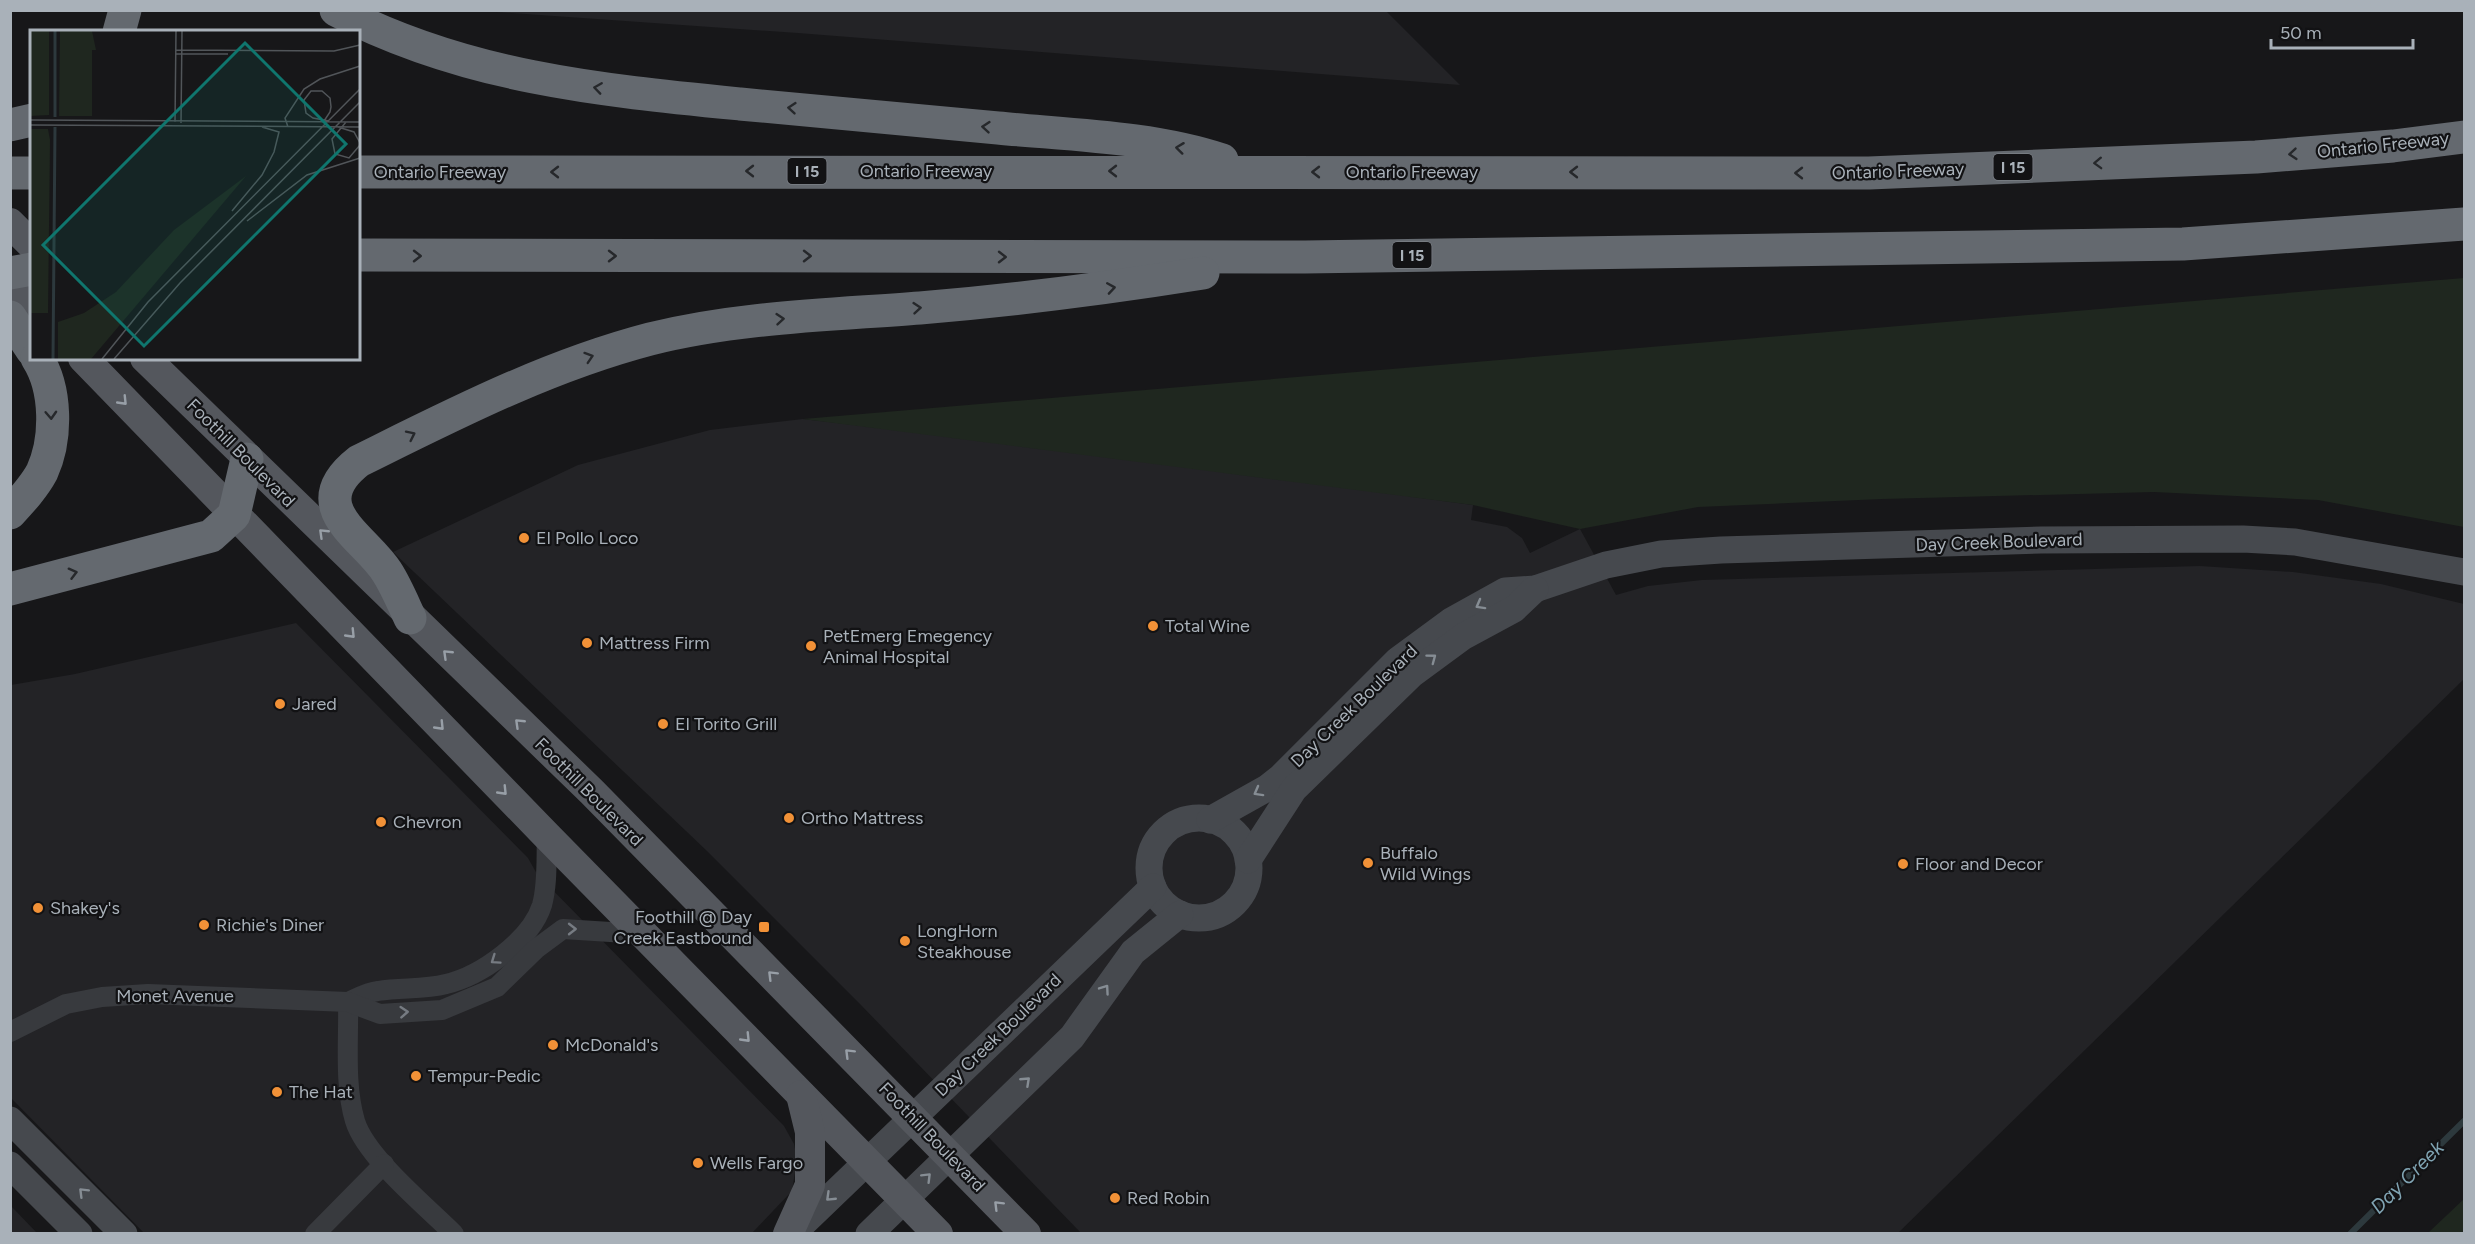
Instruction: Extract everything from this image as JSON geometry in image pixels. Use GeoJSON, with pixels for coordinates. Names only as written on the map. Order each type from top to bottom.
{"type":"FeatureCollection","features":[{"type":"Feature","properties":{"kind":"highway"},"geometry":{"type":"LineString","coordinates":[[120,30],[125,10]]}},
{"type":"Feature","properties":{"kind":"highway"},"geometry":{"type":"LineString","coordinates":[[336,10],[379,32],[432,52],[528,78],[649,95],[1051,133],[1189,149],[1255,171]]}},
{"type":"Feature","properties":{"kind":"highway"},"geometry":{"type":"LineString","coordinates":[[10,125],[30,120]]}},
{"type":"Feature","properties":{"kind":"highway","name":"Ontario Freeway"},"geometry":{"type":"LineString","coordinates":[[360,172],[1869,173],[2256,157],[2393,146],[2464,137]]}},
{"type":"Feature","properties":{"kind":"highway","name":"I 15"},"geometry":{"type":"LineString","coordinates":[[360,255],[1305,257],[2183,244],[2464,224]]}},
{"type":"Feature","properties":{"kind":"highway"},"geometry":{"type":"LineString","coordinates":[[10,255],[30,255]]}},
{"type":"Feature","properties":{"kind":"highway"},"geometry":{"type":"LineString","coordinates":[[410,618],[386,570],[344,526],[337,500],[343,475],[358,461],[491,396],[566,365],[652,339],[703,328],[756,321],[1068,294],[1305,257]]}},
{"type":"Feature","properties":{"kind":"highway"},"geometry":{"type":"LineString","coordinates":[[10,273],[30,269]]}},
{"type":"Feature","properties":{"kind":"highway"},"geometry":{"type":"LineString","coordinates":[[10,317],[30,347]]}},
{"type":"Feature","properties":{"kind":"highway"},"geometry":{"type":"LineString","coordinates":[[10,513],[42,472],[52,437],[51,398],[38,360]]}},
{"type":"Feature","properties":{"kind":"highway"},"geometry":{"type":"LineString","coordinates":[[10,590],[211,536],[234,515],[247,459]]}},
{"type":"Feature","properties":{"kind":"main road"},"geometry":{"type":"LineString","coordinates":[[10,224],[30,243]]}},
{"type":"Feature","properties":{"kind":"main road"},"geometry":{"type":"LineString","coordinates":[[10,285],[30,304]]}},
{"type":"Feature","properties":{"kind":"main road"},"geometry":{"type":"LineString","coordinates":[[85,360],[547,837],[938,1233]]}},
{"type":"Feature","properties":{"kind":"main road","name":"Foothill Boulevard"},"geometry":{"type":"LineString","coordinates":[[147,360],[410,618],[592,792],[1026,1233]]}},
{"type":"Feature","properties":{"kind":"main road"},"geometry":{"type":"LineString","coordinates":[[790,1233],[810,1185],[810,1132],[801,1095]]}},
{"type":"Feature","properties":{"kind":"street","name":"Day Creek Boulevard"},"geometry":{"type":"LineString","coordinates":[[1210,820],[1234,804],[1267,788],[1281,777],[1378,678],[1422,641],[1505,591],[1535,589],[1606,565],[1661,554],[2041,540],[2186,538],[2295,542],[2464,572]]}},
{"type":"Feature","properties":{"kind":"street","name":"Day Creek Boulevard"},"geometry":{"type":"LineString","coordinates":[[1248,860],[1293,789],[1411,675],[1464,636],[1514,609],[1535,589]]}},
{"type":"Feature","properties":{"kind":"street"},"geometry":{"type":"LineString","coordinates":[[1184,820],[1210,820],[1224,825],[1244,846],[1248,860],[1247,883],[1241,896],[1231,907],[1206,918],[1180,914],[1164,903],[1153,887],[1149,869],[1151,853],[1158,839],[1170,827],[1184,820]]}},
{"type":"Feature","properties":{"kind":"street","name":"Monet Avenue"},"geometry":{"type":"LineString","coordinates":[[348,1002],[376,991],[417,989],[465,979],[501,957],[528,928],[541,908],[546,876],[547,837]]}},
{"type":"Feature","properties":{"kind":"street","name":"Day Creek Boulevard"},"geometry":{"type":"LineString","coordinates":[[790,1233],[1153,887]]}},
{"type":"Feature","properties":{"kind":"street"},"geometry":{"type":"LineString","coordinates":[[869,1233],[1072,1037],[1133,952],[1180,914]]}},
{"type":"Feature","properties":{"kind":"street","name":"Monet Avenue"},"geometry":{"type":"LineString","coordinates":[[10,1032],[66,1004],[102,997],[148,994],[348,1002],[380,1014],[442,1010],[497,987],[536,949],[563,929],[642,934]]}},
{"type":"Feature","properties":{"kind":"street"},"geometry":{"type":"LineString","coordinates":[[348,1002],[350,1090],[355,1122],[370,1148],[384,1164],[454,1233]]}},
{"type":"Feature","properties":{"kind":"street"},"geometry":{"type":"LineString","coordinates":[[10,1120],[124,1233]]}},
{"type":"Feature","properties":{"kind":"street"},"geometry":{"type":"LineString","coordinates":[[315,1233],[384,1164]]}},
{"type":"Feature","properties":{"kind":"street"},"geometry":{"type":"LineString","coordinates":[[10,1165],[79,1233]]}},
{"type":"Feature","properties":{"kind":"shaded area"},"geometry":{"type":"Polygon","coordinates":[[[483,11],[1386,11],[1460,85],[798,33],[483,11]]]}},
{"type":"Feature","properties":{"kind":"shaded area"},"geometry":{"type":"Polygon","coordinates":[[[2464,278],[2464,527],[2318,500],[2154,492],[1882,499],[1698,507],[1580,529],[1473,505],[803,419],[2464,278]]]}},
{"type":"Feature","properties":{"kind":"shaded area"},"geometry":{"type":"Polygon","coordinates":[[[803,419],[1101,454],[1473,505],[1471,520],[1507,527],[1522,538],[1530,553],[1580,529],[1616,595],[1648,586],[1702,580],[2200,566],[2293,572],[2381,584],[2464,604],[2464,679],[1898,1233],[1081,1233],[861,1005],[707,851],[393,552],[578,465],[710,430],[803,419]]]}},
{"type":"Feature","properties":{"kind":"shaded area"},"geometry":{"type":"Polygon","coordinates":[[[296,623],[528,858],[537,874],[784,1126],[794,1144],[797,1159],[792,1191],[752,1233],[144,1233],[11,1098],[11,685],[75,674],[296,623]]]}},
{"type":"Feature","properties":{"kind":"shaded area"},"geometry":{"type":"Polygon","coordinates":[[[2464,1199],[2464,1233],[2428,1233],[2464,1199]]]}},
{"type":"Feature","properties":{"kind":"shaded area"},"geometry":{"type":"Polygon","coordinates":[[[11,1206],[37,1233],[11,1233],[11,1206]]]}},
{"type":"Feature","properties":{"kind":"waterway","name":"Day Creek"},"geometry":{"type":"LineString","coordinates":[[2350,1234],[2464,1121]]}},
{"type":"Feature","properties":{"kind":"place","name":"El Pollo Loco"},"geometry":{"type":"Point","coordinates":[524,538]}},
{"type":"Feature","properties":{"kind":"place","name":"Total Wine"},"geometry":{"type":"Point","coordinates":[1153,626]}},
{"type":"Feature","properties":{"kind":"place","name":"Mattress Firm"},"geometry":{"type":"Point","coordinates":[587,643]}},
{"type":"Feature","properties":{"kind":"place","name":"PetEmerg Emegency Animal Hospital"},"geometry":{"type":"Point","coordinates":[811,646]}},
{"type":"Feature","properties":{"kind":"place","name":"Jared"},"geometry":{"type":"Point","coordinates":[280,704]}},
{"type":"Feature","properties":{"kind":"place","name":"El Torito Grill"},"geometry":{"type":"Point","coordinates":[663,724]}},
{"type":"Feature","properties":{"kind":"place","name":"Ortho Mattress"},"geometry":{"type":"Point","coordinates":[789,818]}},
{"type":"Feature","properties":{"kind":"place","name":"Chevron"},"geometry":{"type":"Point","coordinates":[381,822]}},
{"type":"Feature","properties":{"kind":"place","name":"Buffalo Wild Wings"},"geometry":{"type":"Point","coordinates":[1368,863]}},
{"type":"Feature","properties":{"kind":"place","name":"Floor and Decor"},"geometry":{"type":"Point","coordinates":[1903,864]}},
{"type":"Feature","properties":{"kind":"place","name":"Shakey's"},"geometry":{"type":"Point","coordinates":[38,908]}},
{"type":"Feature","properties":{"kind":"place","name":"Richie's Diner"},"geometry":{"type":"Point","coordinates":[204,925]}},
{"type":"Feature","properties":{"kind":"place","name":"Foothill @ Day Creek Eastbound"},"geometry":{"type":"Point","coordinates":[764,927]}},
{"type":"Feature","properties":{"kind":"place","name":"LongHorn Steakhouse"},"geometry":{"type":"Point","coordinates":[905,941]}},
{"type":"Feature","properties":{"kind":"place","name":"McDonald's"},"geometry":{"type":"Point","coordinates":[553,1045]}},
{"type":"Feature","properties":{"kind":"place","name":"Tempur-Pedic"},"geometry":{"type":"Point","coordinates":[416,1076]}},
{"type":"Feature","properties":{"kind":"place","name":"The Hat"},"geometry":{"type":"Point","coordinates":[277,1092]}},
{"type":"Feature","properties":{"kind":"place","name":"Wells Fargo"},"geometry":{"type":"Point","coordinates":[698,1163]}},
{"type":"Feature","properties":{"kind":"place","name":"Red Robin"},"geometry":{"type":"Point","coordinates":[1115,1198]}}]}
